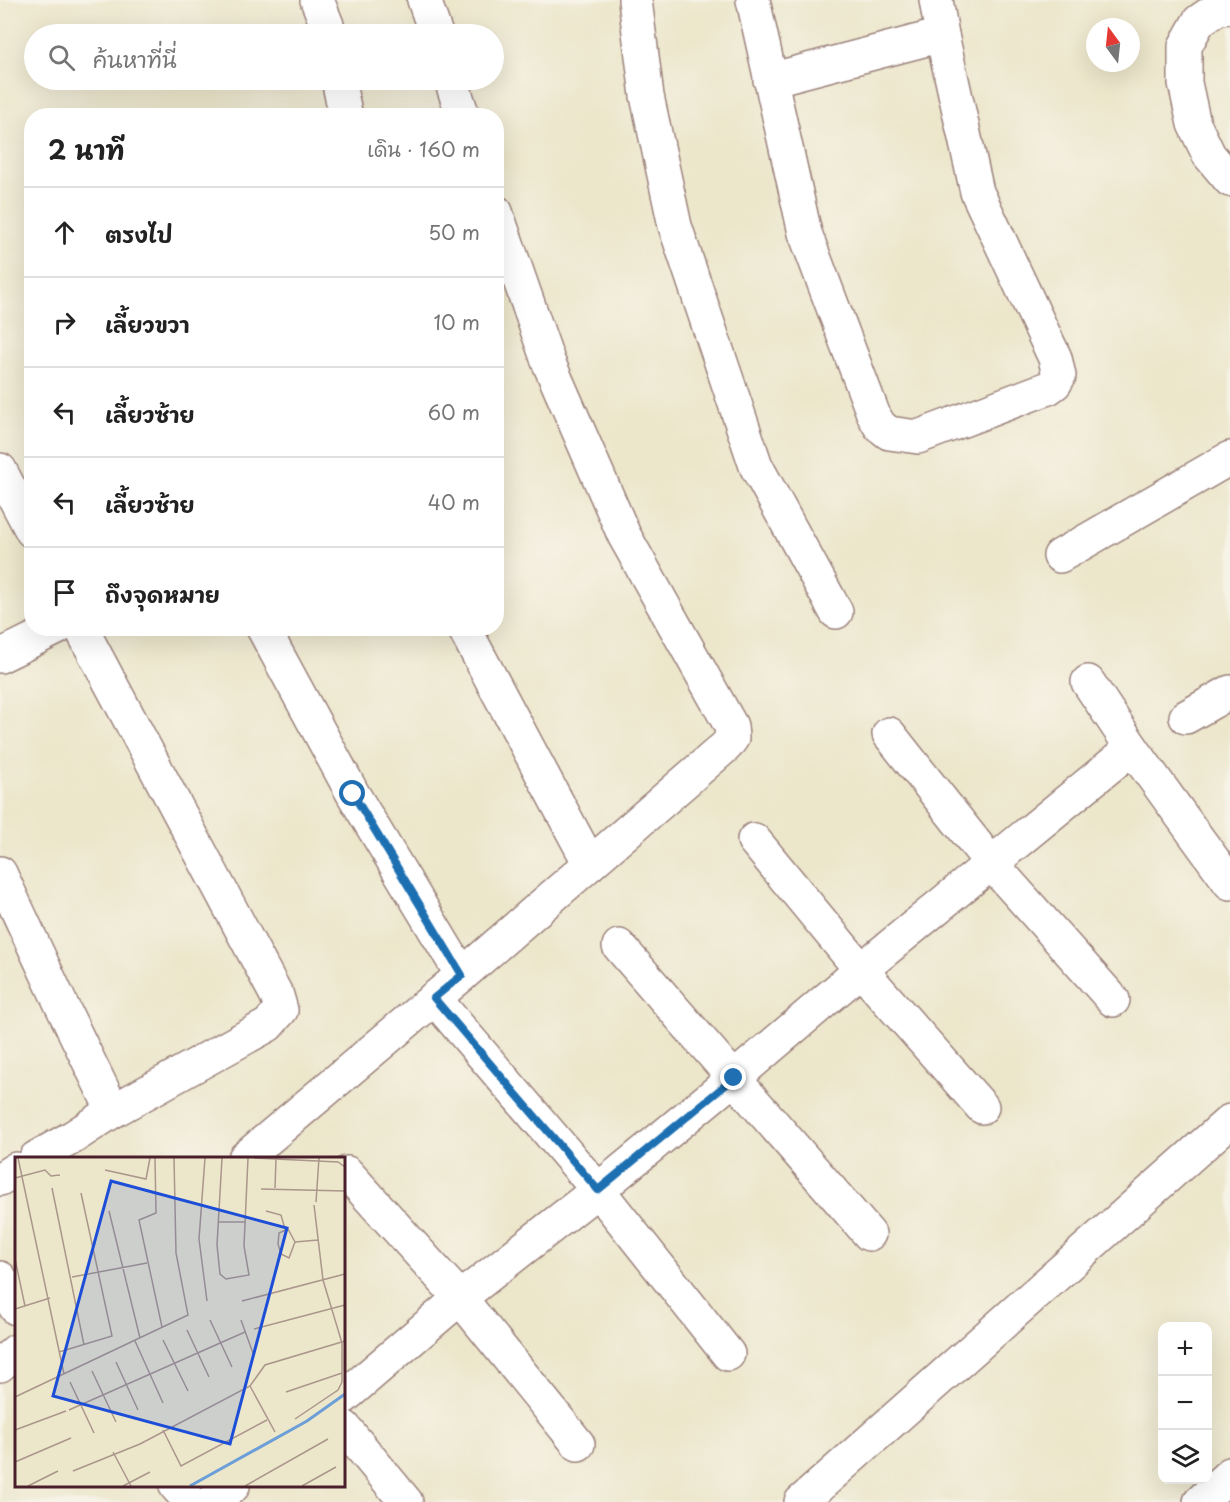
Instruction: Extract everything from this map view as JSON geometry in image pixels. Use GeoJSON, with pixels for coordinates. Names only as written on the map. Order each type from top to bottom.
{"type":"FeatureCollection","features":[{"type":"Feature","properties":{"kind":"street"},"geometry":{"type":"LineString","coordinates":[[317,0],[327,24]]}},
{"type":"Feature","properties":{"kind":"street"},"geometry":{"type":"LineString","coordinates":[[424,0],[432,24]]}},
{"type":"Feature","properties":{"kind":"street"},"geometry":{"type":"LineString","coordinates":[[634,0],[647,96],[675,226],[682,248],[756,466],[836,612]]}},
{"type":"Feature","properties":{"kind":"street"},"geometry":{"type":"LineString","coordinates":[[753,0],[805,232],[874,416],[880,426],[889,433],[918,437],[1048,388],[1059,376],[1054,358],[977,192],[936,0]]}},
{"type":"Feature","properties":{"kind":"street"},"geometry":{"type":"LineString","coordinates":[[1221,5],[1199,21],[1185,46],[1185,83],[1194,124],[1209,155],[1230,180]]}},
{"type":"Feature","properties":{"kind":"street"},"geometry":{"type":"LineString","coordinates":[[770,80],[942,35]]}},
{"type":"Feature","properties":{"kind":"street"},"geometry":{"type":"LineString","coordinates":[[340,90],[344,108]]}},
{"type":"Feature","properties":{"kind":"street"},"geometry":{"type":"LineString","coordinates":[[454,90],[460,108]]}},
{"type":"Feature","properties":{"kind":"street"},"geometry":{"type":"LineString","coordinates":[[245,1157],[462,975],[726,746],[732,738],[732,726],[624,535],[548,361],[504,235]]}},
{"type":"Feature","properties":{"kind":"street"},"geometry":{"type":"LineString","coordinates":[[1060,555],[1230,458]]}},
{"type":"Feature","properties":{"kind":"street"},"geometry":{"type":"LineString","coordinates":[[0,470],[24,516]]}},
{"type":"Feature","properties":{"kind":"street"},"geometry":{"type":"LineString","coordinates":[[0,656],[41,636]]}},
{"type":"Feature","properties":{"kind":"street"},"geometry":{"type":"LineString","coordinates":[[38,1157],[113,1111],[268,1025],[280,1011],[277,996],[85,636]]}},
{"type":"Feature","properties":{"kind":"street"},"geometry":{"type":"LineString","coordinates":[[267,636],[353,794],[462,975]]}},
{"type":"Feature","properties":{"kind":"street"},"geometry":{"type":"LineString","coordinates":[[468,636],[590,864]]}},
{"type":"Feature","properties":{"kind":"street"},"geometry":{"type":"LineString","coordinates":[[1088,682],[1132,748],[1230,883]]}},
{"type":"Feature","properties":{"kind":"street"},"geometry":{"type":"LineString","coordinates":[[1186,717],[1230,692]]}},
{"type":"Feature","properties":{"kind":"street"},"geometry":{"type":"LineString","coordinates":[[889,734],[991,863],[1113,1000]]}},
{"type":"Feature","properties":{"kind":"street"},"geometry":{"type":"LineString","coordinates":[[345,1396],[460,1298],[598,1190],[1132,748]]}},
{"type":"Feature","properties":{"kind":"street"},"geometry":{"type":"LineString","coordinates":[[754,840],[861,970],[982,1107]]}},
{"type":"Feature","properties":{"kind":"street"},"geometry":{"type":"LineString","coordinates":[[0,873],[113,1111]]}},
{"type":"Feature","properties":{"kind":"street"},"geometry":{"type":"LineString","coordinates":[[619,946],[869,1234]]}},
{"type":"Feature","properties":{"kind":"street"},"geometry":{"type":"LineString","coordinates":[[434,998],[598,1190],[728,1354]]}},
{"type":"Feature","properties":{"kind":"street"},"geometry":{"type":"LineString","coordinates":[[801,1502],[1230,1121]]}},
{"type":"Feature","properties":{"kind":"street"},"geometry":{"type":"LineString","coordinates":[[0,1179],[15,1170]]}},
{"type":"Feature","properties":{"kind":"street"},"geometry":{"type":"LineString","coordinates":[[347,1173],[460,1298],[578,1444]]}},
{"type":"Feature","properties":{"kind":"street"},"geometry":{"type":"LineString","coordinates":[[0,1278],[15,1306]]}},
{"type":"Feature","properties":{"kind":"street"},"geometry":{"type":"LineString","coordinates":[[0,1365],[15,1352]]}},
{"type":"Feature","properties":{"kind":"street"},"geometry":{"type":"LineString","coordinates":[[345,1428],[406,1502]]}},
{"type":"Feature","properties":{"kind":"street"},"geometry":{"type":"LineString","coordinates":[[1200,1502],[1230,1474]]}},
{"type":"Feature","properties":{"kind":"street"},"geometry":{"type":"LineString","coordinates":[[178,1487],[191,1502]]}},
{"type":"Feature","properties":{"kind":"street"},"geometry":{"type":"LineString","coordinates":[[213,1502],[231,1487]]}},
{"type":"Feature","properties":{"kind":"route"},"geometry":{"type":"LineString","coordinates":[[353,794],[462,975],[434,998],[598,1190],[734,1078]]}}]}
